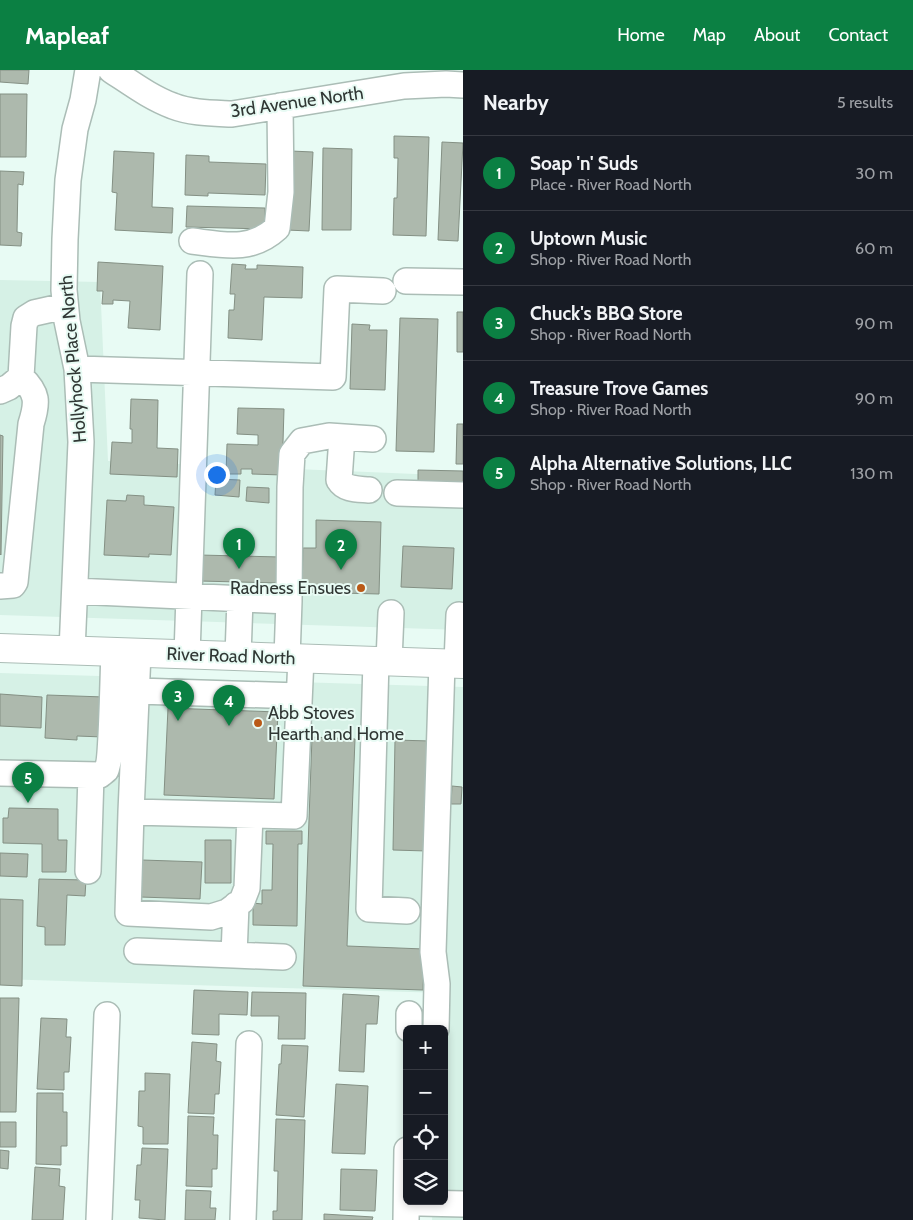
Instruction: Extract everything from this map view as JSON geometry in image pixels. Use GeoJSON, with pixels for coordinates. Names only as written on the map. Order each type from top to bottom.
{"type":"FeatureCollection","features":[{"type":"Feature","properties":{"kind":"main road","name":"River Road North"},"geometry":{"type":"LineString","coordinates":[[0,648],[454,663]]}},
{"type":"Feature","properties":{"kind":"street","name":"Hollyhock Place North"},"geometry":{"type":"LineString","coordinates":[[72,651],[81,442],[77,368],[65,306],[65,239],[68,180],[75,129],[83,100],[88,70]]}},
{"type":"Feature","properties":{"kind":"street","name":"3rd Avenue North"},"geometry":{"type":"LineString","coordinates":[[111,70],[147,94],[174,106],[206,113],[232,114],[280,106],[402,78],[463,85]]}},
{"type":"Feature","properties":{"kind":"street"},"geometry":{"type":"LineString","coordinates":[[192,241],[235,246],[267,238],[277,228],[281,192],[280,106]]}},
{"type":"Feature","properties":{"kind":"street"},"geometry":{"type":"LineString","coordinates":[[187,655],[200,274]]}},
{"type":"Feature","properties":{"kind":"street"},"geometry":{"type":"LineString","coordinates":[[406,281],[463,282]]}},
{"type":"Feature","properties":{"kind":"street"},"geometry":{"type":"LineString","coordinates":[[77,368],[333,377],[337,290],[383,291]]}},
{"type":"Feature","properties":{"kind":"street"},"geometry":{"type":"LineString","coordinates":[[0,391],[9,387],[21,376],[26,318],[34,313],[65,306]]}},
{"type":"Feature","properties":{"kind":"street"},"geometry":{"type":"LineString","coordinates":[[0,586],[12,585],[15,582],[31,424],[36,409],[34,393],[21,376]]}},
{"type":"Feature","properties":{"kind":"street"},"geometry":{"type":"LineString","coordinates":[[131,812],[294,816],[299,696],[289,601],[292,454],[302,441],[329,436],[373,439]]}},
{"type":"Feature","properties":{"kind":"street"},"geometry":{"type":"LineString","coordinates":[[342,437],[339,480],[342,485],[350,488],[369,490]]}},
{"type":"Feature","properties":{"kind":"street"},"geometry":{"type":"LineString","coordinates":[[397,493],[463,495]]}},
{"type":"Feature","properties":{"kind":"street"},"geometry":{"type":"LineString","coordinates":[[75,591],[289,601]]}},
{"type":"Feature","properties":{"kind":"street"},"geometry":{"type":"LineString","coordinates":[[238,656],[240,599]]}},
{"type":"Feature","properties":{"kind":"street"},"geometry":{"type":"LineString","coordinates":[[392,613],[383,661],[369,909],[407,911]]}},
{"type":"Feature","properties":{"kind":"street"},"geometry":{"type":"LineString","coordinates":[[436,1025],[437,984],[433,952],[459,615]]}},
{"type":"Feature","properties":{"kind":"street"},"geometry":{"type":"LineString","coordinates":[[126,653],[137,690],[128,913],[211,917],[227,912],[242,901],[247,888],[250,815]]}},
{"type":"Feature","properties":{"kind":"street"},"geometry":{"type":"LineString","coordinates":[[0,773],[100,775],[106,770],[126,653]]}},
{"type":"Feature","properties":{"kind":"street"},"geometry":{"type":"LineString","coordinates":[[137,690],[299,696]]}},
{"type":"Feature","properties":{"kind":"street"},"geometry":{"type":"LineString","coordinates":[[88,870],[90,775]]}},
{"type":"Feature","properties":{"kind":"street"},"geometry":{"type":"LineString","coordinates":[[234,955],[236,905]]}},
{"type":"Feature","properties":{"kind":"street"},"geometry":{"type":"LineString","coordinates":[[137,951],[283,957]]}},
{"type":"Feature","properties":{"kind":"street"},"geometry":{"type":"LineString","coordinates":[[99,1220],[107,1015]]}},
{"type":"Feature","properties":{"kind":"street"},"geometry":{"type":"LineString","coordinates":[[243,1220],[250,1044]]}},
{"type":"Feature","properties":{"kind":"street"},"geometry":{"type":"LineString","coordinates":[[409,1160],[418,1211],[463,1204]]}},
{"type":"Feature","properties":{"kind":"shaded area"},"geometry":{"type":"Polygon","coordinates":[[[0,280],[100,282],[108,461],[463,476],[463,630],[0,615],[0,280]]]}},
{"type":"Feature","properties":{"kind":"shaded area"},"geometry":{"type":"Polygon","coordinates":[[[0,673],[463,687],[463,1220],[432,1220],[433,1205],[448,1205],[448,1025],[444,1025],[442,993],[0,979],[0,673]]]}},
{"type":"Feature","properties":{"kind":"building"},"geometry":{"type":"Polygon","coordinates":[[[0,70],[29,70],[28,84],[0,82],[0,70]]]}},
{"type":"Feature","properties":{"kind":"building"},"geometry":{"type":"Polygon","coordinates":[[[0,94],[27,94],[26,157],[0,157],[0,94]]]}},
{"type":"Feature","properties":{"kind":"building"},"geometry":{"type":"Polygon","coordinates":[[[394,136],[429,137],[426,236],[393,235],[394,198],[397,198],[398,158],[394,158],[394,136]]]}},
{"type":"Feature","properties":{"kind":"building"},"geometry":{"type":"Polygon","coordinates":[[[442,142],[463,143],[458,241],[438,240],[442,142]]]}},
{"type":"Feature","properties":{"kind":"building"},"geometry":{"type":"Polygon","coordinates":[[[323,148],[352,149],[351,230],[322,230],[323,148]]]}},
{"type":"Feature","properties":{"kind":"building"},"geometry":{"type":"Polygon","coordinates":[[[114,151],[154,153],[152,207],[173,208],[172,233],[115,230],[117,193],[112,192],[114,151]]]}},
{"type":"Feature","properties":{"kind":"building"},"geometry":{"type":"Polygon","coordinates":[[[291,151],[313,152],[309,231],[287,230],[291,151]]]}},
{"type":"Feature","properties":{"kind":"building"},"geometry":{"type":"Polygon","coordinates":[[[186,155],[209,156],[209,162],[266,164],[265,195],[208,193],[208,196],[185,195],[186,155]]]}},
{"type":"Feature","properties":{"kind":"building"},"geometry":{"type":"Polygon","coordinates":[[[0,171],[24,172],[23,185],[18,184],[17,232],[22,233],[21,246],[0,245],[0,171]]]}},
{"type":"Feature","properties":{"kind":"building"},"geometry":{"type":"Polygon","coordinates":[[[187,206],[265,208],[265,229],[186,227],[187,206]]]}},
{"type":"Feature","properties":{"kind":"building"},"geometry":{"type":"Polygon","coordinates":[[[98,262],[163,266],[160,330],[128,328],[130,301],[113,300],[113,304],[102,304],[103,291],[97,291],[98,262]]]}},
{"type":"Feature","properties":{"kind":"building"},"geometry":{"type":"Polygon","coordinates":[[[232,264],[246,265],[245,269],[257,269],[257,265],[303,267],[302,298],[264,297],[262,340],[228,338],[229,310],[234,310],[235,294],[230,294],[232,264]]]}},
{"type":"Feature","properties":{"kind":"building"},"geometry":{"type":"Polygon","coordinates":[[[457,312],[463,312],[463,352],[457,352],[457,312]]]}},
{"type":"Feature","properties":{"kind":"building"},"geometry":{"type":"Polygon","coordinates":[[[400,318],[438,319],[434,452],[396,451],[400,318]]]}},
{"type":"Feature","properties":{"kind":"building"},"geometry":{"type":"Polygon","coordinates":[[[352,324],[370,325],[369,330],[387,330],[385,390],[350,389],[352,324]]]}},
{"type":"Feature","properties":{"kind":"building"},"geometry":{"type":"Polygon","coordinates":[[[131,399],[158,400],[157,448],[178,449],[177,477],[110,474],[112,442],[132,443],[132,429],[130,429],[131,399]]]}},
{"type":"Feature","properties":{"kind":"building"},"geometry":{"type":"Polygon","coordinates":[[[238,408],[284,409],[282,475],[252,474],[252,469],[241,469],[241,474],[226,474],[227,444],[258,445],[258,435],[237,434],[238,408]]]}},
{"type":"Feature","properties":{"kind":"building"},"geometry":{"type":"Polygon","coordinates":[[[457,424],[463,424],[463,464],[456,464],[457,424]]]}},
{"type":"Feature","properties":{"kind":"building"},"geometry":{"type":"Polygon","coordinates":[[[0,435],[3,436],[1,555],[0,554],[0,435]]]}},
{"type":"Feature","properties":{"kind":"building"},"geometry":{"type":"Polygon","coordinates":[[[418,470],[463,471],[463,486],[418,485],[418,470]]]}},
{"type":"Feature","properties":{"kind":"building"},"geometry":{"type":"Polygon","coordinates":[[[216,479],[240,480],[239,497],[215,495],[216,479]]]}},
{"type":"Feature","properties":{"kind":"building"},"geometry":{"type":"Polygon","coordinates":[[[247,487],[269,488],[269,503],[246,501],[247,487]]]}},
{"type":"Feature","properties":{"kind":"building"},"geometry":{"type":"Polygon","coordinates":[[[127,495],[144,496],[144,505],[174,507],[171,555],[149,554],[149,557],[104,555],[107,500],[126,501],[127,495]]]}},
{"type":"Feature","properties":{"kind":"building"},"geometry":{"type":"Polygon","coordinates":[[[316,520],[381,522],[379,594],[302,592],[303,548],[316,548],[316,520]]]}},
{"type":"Feature","properties":{"kind":"building"},"geometry":{"type":"Polygon","coordinates":[[[403,546],[454,548],[452,589],[401,587],[403,546]]]}},
{"type":"Feature","properties":{"kind":"building"},"geometry":{"type":"Polygon","coordinates":[[[199,555],[280,557],[279,583],[199,581],[199,555]]]}},
{"type":"Feature","properties":{"kind":"building"},"geometry":{"type":"Polygon","coordinates":[[[0,694],[42,697],[41,728],[0,726],[0,694]]]}},
{"type":"Feature","properties":{"kind":"building"},"geometry":{"type":"Polygon","coordinates":[[[47,695],[104,697],[103,737],[77,736],[77,740],[45,738],[47,695]]]}},
{"type":"Feature","properties":{"kind":"building"},"geometry":{"type":"Polygon","coordinates":[[[168,708],[278,712],[274,799],[164,795],[168,708]]]}},
{"type":"Feature","properties":{"kind":"building"},"geometry":{"type":"Polygon","coordinates":[[[312,737],[355,739],[347,946],[424,949],[423,990],[303,986],[312,737]]]}},
{"type":"Feature","properties":{"kind":"building"},"geometry":{"type":"Polygon","coordinates":[[[395,740],[430,741],[427,851],[393,850],[395,740]]]}},
{"type":"Feature","properties":{"kind":"building"},"geometry":{"type":"Polygon","coordinates":[[[452,786],[462,787],[461,804],[451,804],[452,786]]]}},
{"type":"Feature","properties":{"kind":"building"},"geometry":{"type":"Polygon","coordinates":[[[9,808],[58,809],[58,840],[67,840],[66,872],[42,872],[42,844],[3,843],[3,818],[8,818],[9,808]]]}},
{"type":"Feature","properties":{"kind":"building"},"geometry":{"type":"Polygon","coordinates":[[[266,831],[302,831],[302,844],[298,844],[297,926],[253,925],[253,903],[262,904],[262,890],[272,890],[273,844],[266,844],[266,831]]]}},
{"type":"Feature","properties":{"kind":"building"},"geometry":{"type":"Polygon","coordinates":[[[205,840],[231,840],[231,883],[205,883],[205,840]]]}},
{"type":"Feature","properties":{"kind":"building"},"geometry":{"type":"Polygon","coordinates":[[[0,853],[28,854],[27,877],[0,876],[0,853]]]}},
{"type":"Feature","properties":{"kind":"building"},"geometry":{"type":"Polygon","coordinates":[[[142,860],[202,862],[200,899],[140,897],[142,860]]]}},
{"type":"Feature","properties":{"kind":"building"},"geometry":{"type":"Polygon","coordinates":[[[39,879],[86,880],[85,896],[67,895],[65,945],[45,945],[45,927],[37,926],[39,879]]]}},
{"type":"Feature","properties":{"kind":"building"},"geometry":{"type":"Polygon","coordinates":[[[0,899],[23,900],[22,986],[0,985],[0,899]]]}},
{"type":"Feature","properties":{"kind":"building"},"geometry":{"type":"Polygon","coordinates":[[[194,990],[248,992],[247,1015],[219,1014],[219,1035],[192,1034],[194,990]]]}},
{"type":"Feature","properties":{"kind":"building"},"geometry":{"type":"Polygon","coordinates":[[[252,992],[306,993],[305,1039],[278,1039],[279,1016],[251,1016],[252,992]]]}},
{"type":"Feature","properties":{"kind":"building"},"geometry":{"type":"Polygon","coordinates":[[[343,994],[379,996],[377,1024],[366,1024],[364,1072],[339,1071],[343,994]]]}},
{"type":"Feature","properties":{"kind":"building"},"geometry":{"type":"Polygon","coordinates":[[[0,998],[19,998],[16,1112],[0,1112],[0,998]]]}},
{"type":"Feature","properties":{"kind":"building"},"geometry":{"type":"Polygon","coordinates":[[[41,1018],[67,1019],[66,1037],[71,1037],[69,1072],[64,1072],[64,1090],[37,1089],[41,1018]]]}},
{"type":"Feature","properties":{"kind":"building"},"geometry":{"type":"Polygon","coordinates":[[[192,1042],[217,1044],[216,1061],[221,1062],[219,1094],[215,1094],[214,1114],[188,1113],[192,1042]]]}},
{"type":"Feature","properties":{"kind":"building"},"geometry":{"type":"Polygon","coordinates":[[[282,1045],[308,1046],[304,1117],[276,1115],[282,1045]]]}},
{"type":"Feature","properties":{"kind":"building"},"geometry":{"type":"Polygon","coordinates":[[[145,1073],[170,1074],[168,1144],[143,1144],[143,1127],[138,1126],[139,1091],[145,1091],[145,1073]]]}},
{"type":"Feature","properties":{"kind":"building"},"geometry":{"type":"Polygon","coordinates":[[[336,1084],[368,1086],[365,1154],[332,1153],[336,1084]]]}},
{"type":"Feature","properties":{"kind":"building"},"geometry":{"type":"Polygon","coordinates":[[[37,1093],[63,1093],[63,1112],[67,1112],[67,1146],[61,1146],[61,1165],[36,1164],[37,1093]]]}},
{"type":"Feature","properties":{"kind":"building"},"geometry":{"type":"Polygon","coordinates":[[[188,1116],[214,1117],[213,1135],[218,1135],[217,1169],[212,1169],[212,1187],[186,1186],[188,1116]]]}},
{"type":"Feature","properties":{"kind":"building"},"geometry":{"type":"Polygon","coordinates":[[[276,1119],[305,1120],[302,1220],[273,1220],[273,1211],[277,1211],[278,1171],[274,1171],[276,1119]]]}},
{"type":"Feature","properties":{"kind":"building"},"geometry":{"type":"Polygon","coordinates":[[[0,1122],[16,1122],[16,1147],[0,1147],[0,1122]]]}},
{"type":"Feature","properties":{"kind":"building"},"geometry":{"type":"Polygon","coordinates":[[[142,1148],[168,1149],[165,1220],[139,1218],[140,1200],[135,1200],[137,1165],[141,1165],[142,1148]]]}},
{"type":"Feature","properties":{"kind":"building"},"geometry":{"type":"Polygon","coordinates":[[[0,1150],[9,1151],[8,1169],[0,1168],[0,1150]]]}},
{"type":"Feature","properties":{"kind":"building"},"geometry":{"type":"Polygon","coordinates":[[[35,1167],[60,1169],[59,1186],[65,1187],[63,1220],[32,1220],[35,1167]]]}},
{"type":"Feature","properties":{"kind":"building"},"geometry":{"type":"Polygon","coordinates":[[[341,1169],[377,1170],[375,1211],[340,1210],[341,1169]]]}},
{"type":"Feature","properties":{"kind":"building"},"geometry":{"type":"Polygon","coordinates":[[[186,1190],[211,1191],[210,1208],[216,1208],[215,1220],[185,1220],[186,1190]]]}},
{"type":"Feature","properties":{"kind":"building"},"geometry":{"type":"Polygon","coordinates":[[[324,1214],[373,1217],[372,1220],[324,1220],[324,1214]]]}},
{"type":"Feature","properties":{"kind":"place","name":"Soap 'n' Suds"},"geometry":{"type":"Point","coordinates":[239,569]}},
{"type":"Feature","properties":{"kind":"place","name":"Uptown Music"},"geometry":{"type":"Point","coordinates":[341,570]}},
{"type":"Feature","properties":{"kind":"place","name":"Radness Ensues"},"geometry":{"type":"Point","coordinates":[361,588]}},
{"type":"Feature","properties":{"kind":"place","name":"Chuck's BBQ Store"},"geometry":{"type":"Point","coordinates":[178,721]}},
{"type":"Feature","properties":{"kind":"place","name":"Abb Stoves Hearth and Home"},"geometry":{"type":"Point","coordinates":[258,723]}},
{"type":"Feature","properties":{"kind":"place","name":"Treasure Trove Games"},"geometry":{"type":"Point","coordinates":[229,726]}},
{"type":"Feature","properties":{"kind":"place","name":"Alpha Alternative Solutions, LLC"},"geometry":{"type":"Point","coordinates":[28,803]}}]}
